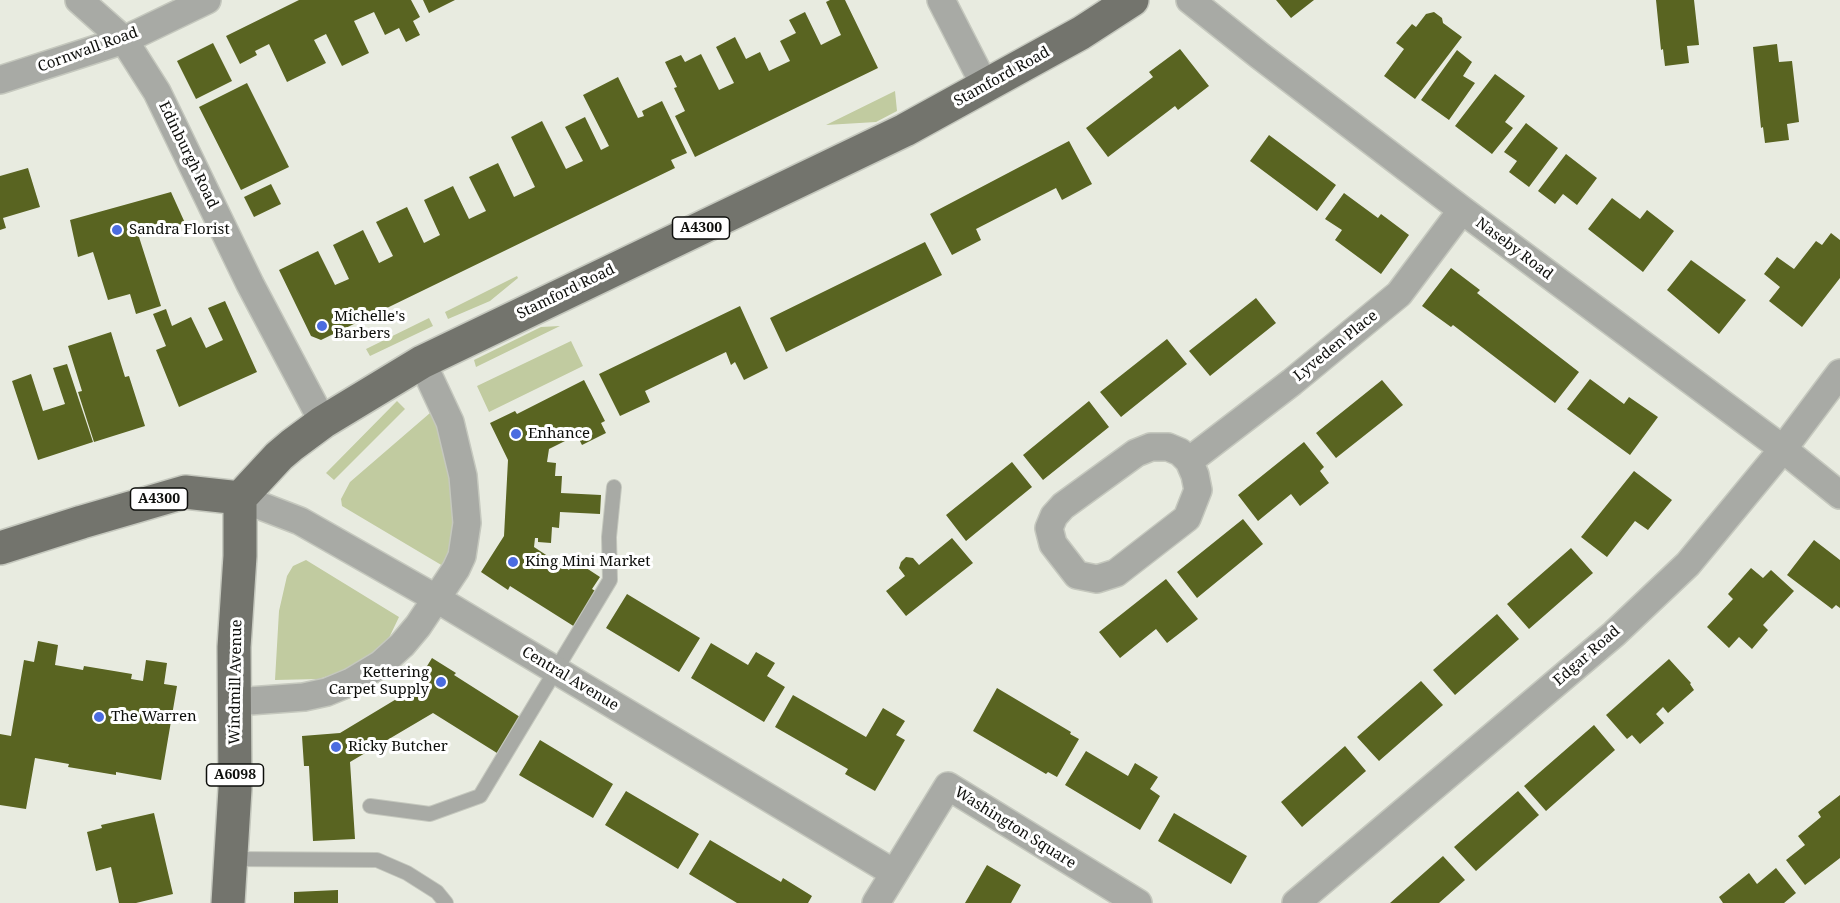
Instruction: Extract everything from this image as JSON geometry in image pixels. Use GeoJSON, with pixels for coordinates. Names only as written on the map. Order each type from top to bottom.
{"type":"FeatureCollection","features":[{"type":"Feature","properties":{"kind":"main road","name":"Stamford Road"},"geometry":{"type":"LineString","coordinates":[[240,498],[279,456],[323,422],[422,362],[905,130],[1081,33],[1132,0]]}},
{"type":"Feature","properties":{"kind":"main road","name":"A4300"},"geometry":{"type":"LineString","coordinates":[[0,548],[185,492],[240,498]]}},
{"type":"Feature","properties":{"kind":"main road","name":"Windmill Avenue"},"geometry":{"type":"LineString","coordinates":[[228,903],[235,789],[234,647],[240,556],[240,498]]}},
{"type":"Feature","properties":{"kind":"street","name":"Edinburgh Road"},"geometry":{"type":"LineString","coordinates":[[78,0],[124,40],[158,92],[250,284],[323,422]]}},
{"type":"Feature","properties":{"kind":"street","name":"Cornwall Road"},"geometry":{"type":"LineString","coordinates":[[0,80],[124,40],[207,0]]}},
{"type":"Feature","properties":{"kind":"street"},"geometry":{"type":"LineString","coordinates":[[942,0],[985,87]]}},
{"type":"Feature","properties":{"kind":"street","name":"Naseby Road"},"geometry":{"type":"LineString","coordinates":[[1190,0],[1462,210],[1783,449],[1840,495]]}},
{"type":"Feature","properties":{"kind":"street","name":"Lyveden Place"},"geometry":{"type":"LineString","coordinates":[[1189,460],[1292,382],[1399,294],[1462,210]]}},
{"type":"Feature","properties":{"kind":"street"},"geometry":{"type":"LineString","coordinates":[[235,702],[304,697],[327,692],[351,682],[381,664],[402,645],[437,599],[462,556],[467,523],[464,476],[450,422],[422,362]]}},
{"type":"Feature","properties":{"kind":"street","name":"Edgar Road"},"geometry":{"type":"LineString","coordinates":[[1296,903],[1623,626],[1688,564],[1783,449],[1840,373]]}},
{"type":"Feature","properties":{"kind":"street"},"geometry":{"type":"LineString","coordinates":[[1151,447],[1168,447],[1180,452],[1189,460],[1198,490],[1187,518],[1116,573],[1097,579],[1077,575],[1053,544],[1049,528],[1054,516],[1063,506],[1136,453],[1151,447]]}},
{"type":"Feature","properties":{"kind":"street","name":"Central Avenue"},"geometry":{"type":"LineString","coordinates":[[240,498],[300,521],[437,599],[894,873]]}},
{"type":"Feature","properties":{"kind":"street","name":"Washington Square"},"geometry":{"type":"LineString","coordinates":[[876,903],[948,786],[1138,903]]}},
{"type":"Feature","properties":{"kind":"lane"},"geometry":{"type":"LineString","coordinates":[[370,806],[430,814],[480,796],[610,580],[609,537],[614,487]]}},
{"type":"Feature","properties":{"kind":"lane"},"geometry":{"type":"LineString","coordinates":[[231,859],[377,860],[407,873],[437,892],[446,903]]}},
{"type":"Feature","properties":{"kind":"green space"},"geometry":{"type":"Polygon","coordinates":[[[895,91],[897,111],[876,122],[826,125],[895,91]]]}},
{"type":"Feature","properties":{"kind":"green space"},"geometry":{"type":"Polygon","coordinates":[[[517,276],[518,278],[490,301],[448,319],[445,312],[517,276]]]}},
{"type":"Feature","properties":{"kind":"green space"},"geometry":{"type":"Polygon","coordinates":[[[429,318],[433,326],[370,356],[366,349],[429,318]]]}},
{"type":"Feature","properties":{"kind":"green space"},"geometry":{"type":"Polygon","coordinates":[[[560,326],[476,367],[474,360],[541,327],[560,326]]]}},
{"type":"Feature","properties":{"kind":"green space"},"geometry":{"type":"Polygon","coordinates":[[[571,341],[583,366],[489,412],[477,386],[571,341]]]}},
{"type":"Feature","properties":{"kind":"green space"},"geometry":{"type":"Polygon","coordinates":[[[397,401],[405,409],[334,480],[326,473],[397,401]]]}},
{"type":"Feature","properties":{"kind":"green space"},"geometry":{"type":"Polygon","coordinates":[[[430,413],[437,426],[449,470],[454,520],[450,548],[443,566],[342,506],[341,499],[350,482],[430,413]]]}},
{"type":"Feature","properties":{"kind":"green space"},"geometry":{"type":"Polygon","coordinates":[[[306,560],[399,617],[387,642],[370,658],[319,679],[275,680],[279,611],[287,576],[293,566],[306,560]]]}},
{"type":"Feature","properties":{"kind":"building"},"geometry":{"type":"Polygon","coordinates":[[[299,0],[411,0],[420,17],[413,21],[420,35],[406,42],[399,28],[385,35],[374,12],[354,21],[369,53],[342,66],[326,34],[314,40],[326,63],[287,82],[269,44],[255,51],[257,55],[240,64],[226,36],[299,0]]]}},
{"type":"Feature","properties":{"kind":"building"},"geometry":{"type":"Polygon","coordinates":[[[423,0],[455,0],[429,13],[423,0]]]}},
{"type":"Feature","properties":{"kind":"building"},"geometry":{"type":"Polygon","coordinates":[[[845,0],[878,68],[695,157],[675,116],[685,111],[665,62],[681,55],[685,62],[701,54],[719,90],[734,83],[716,47],[735,37],[746,59],[760,52],[769,71],[790,61],[780,41],[796,33],[789,20],[805,12],[821,45],[841,35],[826,2],[845,0]]]}},
{"type":"Feature","properties":{"kind":"building"},"geometry":{"type":"Polygon","coordinates":[[[1276,0],[1314,0],[1291,18],[1276,0]]]}},
{"type":"Feature","properties":{"kind":"building"},"geometry":{"type":"Polygon","coordinates":[[[1656,0],[1694,0],[1699,45],[1687,46],[1689,63],[1665,66],[1663,49],[1661,50],[1656,0]]]}},
{"type":"Feature","properties":{"kind":"building"},"geometry":{"type":"Polygon","coordinates":[[[1434,12],[1442,18],[1443,23],[1462,37],[1415,99],[1384,76],[1404,49],[1396,43],[1412,24],[1416,27],[1426,14],[1434,12]]]}},
{"type":"Feature","properties":{"kind":"building"},"geometry":{"type":"Polygon","coordinates":[[[213,43],[232,81],[196,99],[177,61],[213,43]]]}},
{"type":"Feature","properties":{"kind":"building"},"geometry":{"type":"Polygon","coordinates":[[[1777,44],[1779,62],[1792,61],[1799,122],[1787,124],[1789,140],[1765,143],[1763,127],[1761,128],[1753,47],[1777,44]]]}},
{"type":"Feature","properties":{"kind":"building"},"geometry":{"type":"Polygon","coordinates":[[[1180,49],[1209,86],[1178,110],[1175,106],[1108,157],[1086,128],[1153,77],[1149,72],[1180,49]]]}},
{"type":"Feature","properties":{"kind":"building"},"geometry":{"type":"Polygon","coordinates":[[[1457,50],[1472,62],[1463,76],[1475,83],[1449,120],[1421,100],[1457,50]]]}},
{"type":"Feature","properties":{"kind":"building"},"geometry":{"type":"Polygon","coordinates":[[[1495,74],[1525,96],[1505,122],[1513,128],[1492,154],[1455,126],[1495,74]]]}},
{"type":"Feature","properties":{"kind":"building"},"geometry":{"type":"Polygon","coordinates":[[[618,77],[638,118],[644,116],[642,111],[662,101],[687,153],[671,160],[675,168],[321,340],[311,336],[279,270],[318,251],[335,285],[349,279],[333,245],[363,230],[379,263],[393,256],[376,222],[407,207],[424,243],[440,235],[424,200],[453,186],[469,219],[486,211],[469,177],[498,163],[514,197],[535,187],[511,137],[542,121],[566,169],[583,161],[565,127],[585,117],[601,150],[609,146],[583,95],[618,77]]]}},
{"type":"Feature","properties":{"kind":"building"},"geometry":{"type":"Polygon","coordinates":[[[247,83],[289,167],[241,190],[199,107],[247,83]]]}},
{"type":"Feature","properties":{"kind":"building"},"geometry":{"type":"Polygon","coordinates":[[[1526,123],[1558,148],[1529,187],[1509,172],[1517,161],[1504,152],[1526,123]]]}},
{"type":"Feature","properties":{"kind":"building"},"geometry":{"type":"Polygon","coordinates":[[[1269,135],[1336,185],[1317,211],[1250,161],[1269,135]]]}},
{"type":"Feature","properties":{"kind":"building"},"geometry":{"type":"Polygon","coordinates":[[[1069,141],[1092,184],[1062,200],[1056,188],[976,229],[981,240],[952,255],[930,214],[1069,141]]]}},
{"type":"Feature","properties":{"kind":"building"},"geometry":{"type":"Polygon","coordinates":[[[1566,154],[1597,178],[1577,205],[1563,194],[1555,204],[1538,191],[1566,154]]]}},
{"type":"Feature","properties":{"kind":"building"},"geometry":{"type":"Polygon","coordinates":[[[28,168],[40,207],[3,218],[6,228],[0,230],[0,176],[28,168]]]}},
{"type":"Feature","properties":{"kind":"building"},"geometry":{"type":"Polygon","coordinates":[[[271,184],[281,204],[254,217],[244,197],[271,184]]]}},
{"type":"Feature","properties":{"kind":"building"},"geometry":{"type":"Polygon","coordinates":[[[171,192],[185,223],[139,237],[161,306],[136,314],[130,294],[108,300],[93,252],[78,257],[70,220],[171,192]]]}},
{"type":"Feature","properties":{"kind":"building"},"geometry":{"type":"Polygon","coordinates":[[[1344,193],[1378,218],[1381,214],[1409,235],[1381,274],[1335,240],[1342,230],[1325,219],[1344,193]]]}},
{"type":"Feature","properties":{"kind":"building"},"geometry":{"type":"Polygon","coordinates":[[[1612,198],[1640,219],[1647,210],[1674,231],[1643,272],[1588,229],[1612,198]]]}},
{"type":"Feature","properties":{"kind":"building"},"geometry":{"type":"Polygon","coordinates":[[[1831,233],[1840,240],[1840,278],[1802,327],[1769,301],[1780,287],[1764,274],[1777,257],[1794,269],[1816,241],[1822,245],[1831,233]]]}},
{"type":"Feature","properties":{"kind":"building"},"geometry":{"type":"Polygon","coordinates":[[[925,242],[942,275],[786,352],[770,318],[925,242]]]}},
{"type":"Feature","properties":{"kind":"building"},"geometry":{"type":"Polygon","coordinates":[[[1691,260],[1746,300],[1719,334],[1667,290],[1691,260]]]}},
{"type":"Feature","properties":{"kind":"building"},"geometry":{"type":"Polygon","coordinates":[[[1451,268],[1480,290],[1477,293],[1579,372],[1555,403],[1453,325],[1451,327],[1422,306],[1451,268]]]}},
{"type":"Feature","properties":{"kind":"building"},"geometry":{"type":"Polygon","coordinates":[[[1256,298],[1276,323],[1210,376],[1189,351],[1256,298]]]}},
{"type":"Feature","properties":{"kind":"building"},"geometry":{"type":"Polygon","coordinates":[[[225,301],[257,372],[179,407],[156,350],[166,346],[153,314],[166,309],[172,326],[191,317],[206,348],[223,340],[208,308],[225,301]]]}},
{"type":"Feature","properties":{"kind":"building"},"geometry":{"type":"Polygon","coordinates":[[[740,306],[768,368],[744,380],[735,362],[731,365],[726,352],[645,391],[650,402],[620,416],[599,374],[740,306]]]}},
{"type":"Feature","properties":{"kind":"building"},"geometry":{"type":"Polygon","coordinates":[[[111,332],[125,377],[129,376],[145,426],[94,442],[78,392],[82,391],[68,346],[111,332]]]}},
{"type":"Feature","properties":{"kind":"building"},"geometry":{"type":"Polygon","coordinates":[[[1167,339],[1187,364],[1121,417],[1100,392],[1167,339]]]}},
{"type":"Feature","properties":{"kind":"building"},"geometry":{"type":"Polygon","coordinates":[[[67,364],[93,442],[38,460],[12,381],[31,374],[43,411],[65,404],[53,368],[67,364]]]}},
{"type":"Feature","properties":{"kind":"building"},"geometry":{"type":"Polygon","coordinates":[[[1590,379],[1624,404],[1629,397],[1658,417],[1630,455],[1567,409],[1590,379]]]}},
{"type":"Feature","properties":{"kind":"building"},"geometry":{"type":"Polygon","coordinates":[[[584,380],[605,421],[601,423],[606,433],[582,445],[577,435],[549,449],[547,462],[556,463],[555,476],[562,476],[561,493],[601,495],[600,514],[560,512],[559,528],[552,527],[551,543],[538,542],[538,538],[535,538],[534,547],[569,570],[574,560],[600,577],[592,589],[597,592],[575,627],[510,586],[508,590],[481,572],[504,536],[508,460],[490,423],[515,411],[517,414],[584,380]]]}},
{"type":"Feature","properties":{"kind":"building"},"geometry":{"type":"Polygon","coordinates":[[[1382,380],[1403,405],[1336,458],[1316,433],[1382,380]]]}},
{"type":"Feature","properties":{"kind":"building"},"geometry":{"type":"Polygon","coordinates":[[[1089,401],[1109,427],[1043,480],[1023,455],[1089,401]]]}},
{"type":"Feature","properties":{"kind":"building"},"geometry":{"type":"Polygon","coordinates":[[[1304,442],[1324,467],[1320,471],[1329,483],[1300,506],[1291,494],[1258,521],[1238,495],[1304,442]]]}},
{"type":"Feature","properties":{"kind":"building"},"geometry":{"type":"Polygon","coordinates":[[[1012,462],[1032,487],[966,541],[946,515],[1012,462]]]}},
{"type":"Feature","properties":{"kind":"building"},"geometry":{"type":"Polygon","coordinates":[[[1634,471],[1672,500],[1648,530],[1635,521],[1607,557],[1581,537],[1634,471]]]}},
{"type":"Feature","properties":{"kind":"building"},"geometry":{"type":"Polygon","coordinates":[[[1243,519],[1263,544],[1197,598],[1177,572],[1243,519]]]}},
{"type":"Feature","properties":{"kind":"building"},"geometry":{"type":"Polygon","coordinates":[[[952,538],[973,563],[906,616],[886,591],[905,576],[899,568],[901,562],[906,557],[913,558],[919,565],[952,538]]]}},
{"type":"Feature","properties":{"kind":"building"},"geometry":{"type":"Polygon","coordinates":[[[1814,540],[1840,560],[1840,608],[1836,605],[1832,609],[1787,575],[1814,540]]]}},
{"type":"Feature","properties":{"kind":"building"},"geometry":{"type":"Polygon","coordinates":[[[1571,548],[1593,573],[1529,629],[1507,604],[1571,548]]]}},
{"type":"Feature","properties":{"kind":"building"},"geometry":{"type":"Polygon","coordinates":[[[1751,568],[1763,578],[1771,570],[1794,591],[1763,625],[1768,630],[1752,649],[1739,637],[1729,648],[1707,627],[1733,599],[1728,594],[1751,568]]]}},
{"type":"Feature","properties":{"kind":"building"},"geometry":{"type":"Polygon","coordinates":[[[1166,579],[1198,619],[1167,643],[1156,629],[1120,658],[1099,632],[1166,579]]]}},
{"type":"Feature","properties":{"kind":"building"},"geometry":{"type":"Polygon","coordinates":[[[627,594],[700,638],[679,672],[606,628],[627,594]]]}},
{"type":"Feature","properties":{"kind":"building"},"geometry":{"type":"Polygon","coordinates":[[[1497,614],[1519,639],[1455,695],[1433,670],[1497,614]]]}},
{"type":"Feature","properties":{"kind":"building"},"geometry":{"type":"Polygon","coordinates":[[[38,641],[58,645],[55,665],[83,670],[84,666],[132,674],[131,679],[143,681],[146,660],[167,663],[164,684],[177,686],[161,780],[68,767],[69,764],[35,758],[26,809],[0,805],[0,734],[11,736],[24,660],[34,662],[38,641]]]}},
{"type":"Feature","properties":{"kind":"building"},"geometry":{"type":"Polygon","coordinates":[[[711,643],[748,665],[756,652],[775,663],[767,676],[785,687],[764,722],[691,678],[711,643]]]}},
{"type":"Feature","properties":{"kind":"building"},"geometry":{"type":"Polygon","coordinates":[[[432,658],[456,673],[454,675],[520,717],[497,753],[433,713],[350,762],[355,839],[313,841],[309,766],[304,766],[302,736],[340,733],[413,689],[432,658]]]}},
{"type":"Feature","properties":{"kind":"building"},"geometry":{"type":"Polygon","coordinates":[[[1669,659],[1691,683],[1694,690],[1668,713],[1663,707],[1656,714],[1664,723],[1640,744],[1632,735],[1627,739],[1606,715],[1669,659]]]}},
{"type":"Feature","properties":{"kind":"building"},"geometry":{"type":"Polygon","coordinates":[[[1421,681],[1443,705],[1379,761],[1357,737],[1421,681]]]}},
{"type":"Feature","properties":{"kind":"building"},"geometry":{"type":"Polygon","coordinates":[[[997,688],[1079,739],[1057,777],[1048,772],[1046,774],[973,731],[997,688]]]}},
{"type":"Feature","properties":{"kind":"building"},"geometry":{"type":"Polygon","coordinates":[[[793,695],[866,737],[883,708],[905,721],[896,735],[905,740],[875,791],[845,774],[848,769],[775,727],[793,695]]]}},
{"type":"Feature","properties":{"kind":"building"},"geometry":{"type":"Polygon","coordinates":[[[1594,725],[1615,750],[1546,811],[1524,786],[1594,725]]]}},
{"type":"Feature","properties":{"kind":"building"},"geometry":{"type":"Polygon","coordinates":[[[540,740],[613,784],[593,818],[519,775],[540,740]]]}},
{"type":"Feature","properties":{"kind":"building"},"geometry":{"type":"Polygon","coordinates":[[[1345,746],[1366,771],[1302,827],[1281,802],[1345,746]]]}},
{"type":"Feature","properties":{"kind":"building"},"geometry":{"type":"Polygon","coordinates":[[[1086,751],[1128,776],[1135,763],[1158,777],[1150,789],[1160,796],[1140,830],[1065,785],[1086,751]]]}},
{"type":"Feature","properties":{"kind":"building"},"geometry":{"type":"Polygon","coordinates":[[[626,791],[699,834],[678,869],[605,825],[626,791]]]}},
{"type":"Feature","properties":{"kind":"building"},"geometry":{"type":"Polygon","coordinates":[[[1518,791],[1539,815],[1476,871],[1454,847],[1518,791]]]}},
{"type":"Feature","properties":{"kind":"building"},"geometry":{"type":"Polygon","coordinates":[[[1840,795],[1840,858],[1805,885],[1786,860],[1805,845],[1798,836],[1821,817],[1818,812],[1840,795]]]}},
{"type":"Feature","properties":{"kind":"building"},"geometry":{"type":"Polygon","coordinates":[[[154,813],[173,894],[136,903],[119,903],[111,867],[96,871],[87,832],[102,828],[101,825],[154,813]]]}},
{"type":"Feature","properties":{"kind":"building"},"geometry":{"type":"Polygon","coordinates":[[[1174,813],[1247,856],[1231,884],[1158,841],[1174,813]]]}},
{"type":"Feature","properties":{"kind":"building"},"geometry":{"type":"Polygon","coordinates":[[[710,840],[781,882],[783,878],[812,896],[808,903],[737,903],[689,874],[710,840]]]}},
{"type":"Feature","properties":{"kind":"building"},"geometry":{"type":"Polygon","coordinates":[[[1443,856],[1465,880],[1439,903],[1390,903],[1443,856]]]}},
{"type":"Feature","properties":{"kind":"building"},"geometry":{"type":"Polygon","coordinates":[[[987,865],[1021,885],[1011,903],[965,903],[987,865]]]}},
{"type":"Feature","properties":{"kind":"building"},"geometry":{"type":"Polygon","coordinates":[[[1776,868],[1796,893],[1784,903],[1723,903],[1719,897],[1749,873],[1757,884],[1776,868]]]}},
{"type":"Feature","properties":{"kind":"building"},"geometry":{"type":"Polygon","coordinates":[[[338,890],[338,903],[294,903],[294,892],[338,890]]]}},
{"type":"Feature","properties":{"kind":"place","name":"Sandra Florist"},"geometry":{"type":"Point","coordinates":[117,230]}},
{"type":"Feature","properties":{"kind":"place","name":"Michelle's Barbers"},"geometry":{"type":"Point","coordinates":[322,326]}},
{"type":"Feature","properties":{"kind":"place","name":"Enhance"},"geometry":{"type":"Point","coordinates":[516,434]}},
{"type":"Feature","properties":{"kind":"place","name":"King Mini Market"},"geometry":{"type":"Point","coordinates":[513,562]}},
{"type":"Feature","properties":{"kind":"place","name":"Kettering Carpet Supply"},"geometry":{"type":"Point","coordinates":[441,682]}},
{"type":"Feature","properties":{"kind":"place","name":"The Warren"},"geometry":{"type":"Point","coordinates":[99,717]}},
{"type":"Feature","properties":{"kind":"place","name":"Ricky Butcher"},"geometry":{"type":"Point","coordinates":[336,747]}}]}
